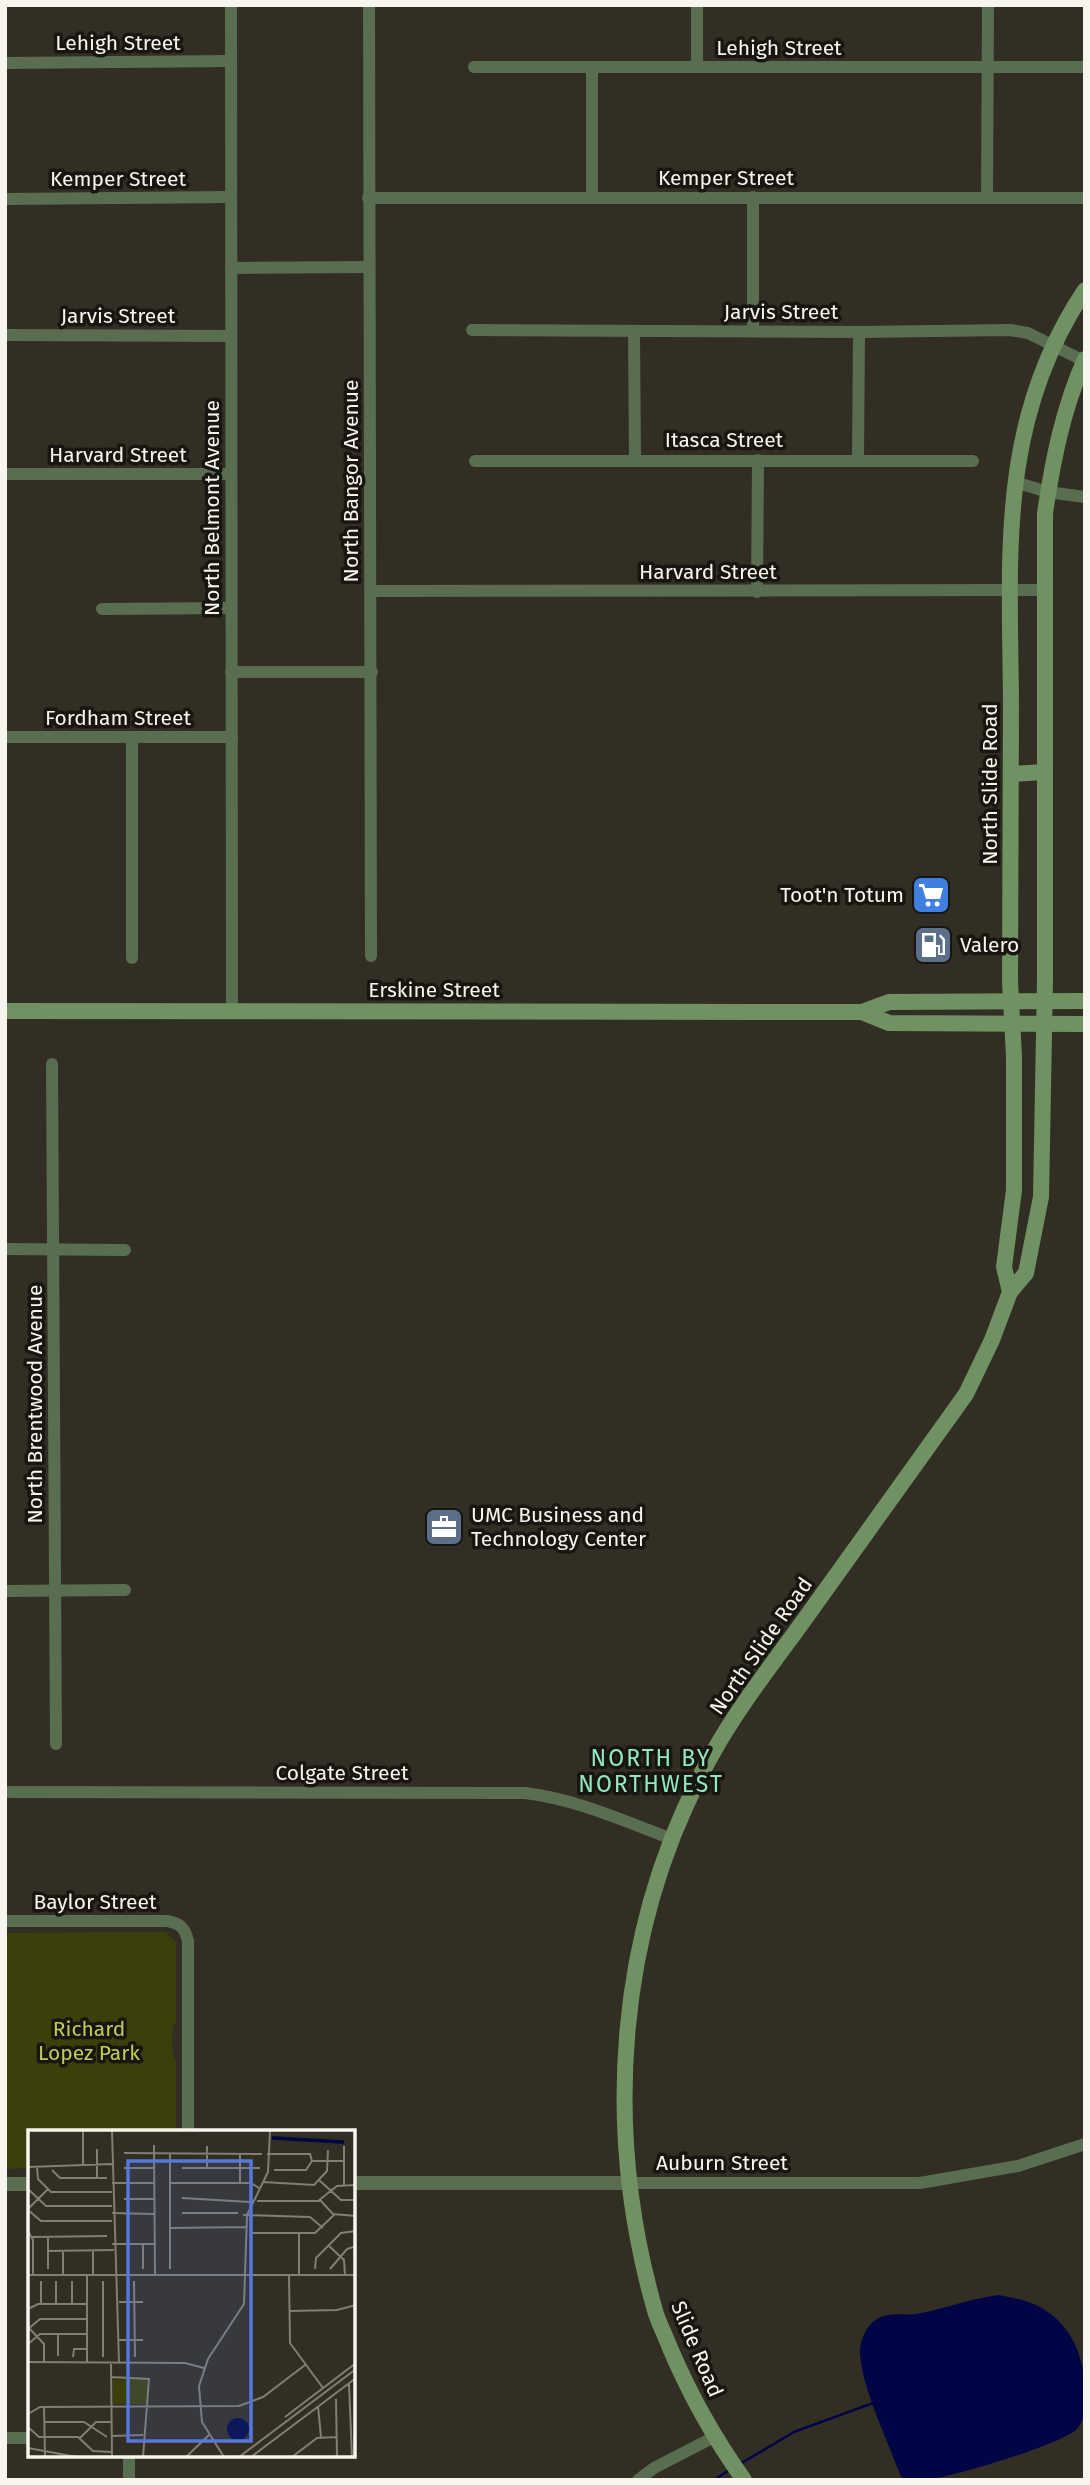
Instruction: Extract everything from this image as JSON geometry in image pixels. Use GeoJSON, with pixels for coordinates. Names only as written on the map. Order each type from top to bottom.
{"type":"FeatureCollection","features":[{"type":"Feature","properties":{"kind":"main road","name":"North Slide Road"},"geometry":{"type":"LineString","coordinates":[[1010,1292],[1004,1267],[1014,1190],[1010,525],[1014,482],[1028,414],[1054,346],[1085,290]]}},
{"type":"Feature","properties":{"kind":"main road","name":"North Slide Road"},"geometry":{"type":"LineString","coordinates":[[628,2183],[624,2129],[624,2060],[629,1999],[642,1933],[672,1839],[711,1756],[755,1688],[966,1394],[992,1340],[1010,1292],[1026,1273],[1040,1206],[1043,1155],[1044,536],[1054,451],[1064,411],[1084,360]]}},
{"type":"Feature","properties":{"kind":"main road"},"geometry":{"type":"LineString","coordinates":[[1011,774],[1044,772]]}},
{"type":"Feature","properties":{"kind":"main road","name":"Erskine Street"},"geometry":{"type":"LineString","coordinates":[[5,1011],[862,1012],[889,1002],[1085,1001]]}},
{"type":"Feature","properties":{"kind":"main road","name":"Erskine Street"},"geometry":{"type":"LineString","coordinates":[[862,1012],[889,1023],[1085,1024]]}},
{"type":"Feature","properties":{"kind":"main road","name":"Slide Road"},"geometry":{"type":"LineString","coordinates":[[628,2183],[657,2316],[684,2381],[717,2442],[744,2480]]}},
{"type":"Feature","properties":{"kind":"street","name":"North Belmont Avenue"},"geometry":{"type":"LineString","coordinates":[[231,5],[232,1011]]}},
{"type":"Feature","properties":{"kind":"street","name":"North Bangor Avenue"},"geometry":{"type":"LineString","coordinates":[[369,5],[371,956]]}},
{"type":"Feature","properties":{"kind":"street"},"geometry":{"type":"LineString","coordinates":[[697,5],[697,67]]}},
{"type":"Feature","properties":{"kind":"street"},"geometry":{"type":"LineString","coordinates":[[987,198],[988,5]]}},
{"type":"Feature","properties":{"kind":"street","name":"Lehigh Street"},"geometry":{"type":"LineString","coordinates":[[5,63],[231,61]]}},
{"type":"Feature","properties":{"kind":"street","name":"Lehigh Street"},"geometry":{"type":"LineString","coordinates":[[474,67],[1085,67]]}},
{"type":"Feature","properties":{"kind":"street"},"geometry":{"type":"LineString","coordinates":[[592,67],[592,198]]}},
{"type":"Feature","properties":{"kind":"street","name":"Kemper Street"},"geometry":{"type":"LineString","coordinates":[[5,199],[231,197]]}},
{"type":"Feature","properties":{"kind":"street"},"geometry":{"type":"LineString","coordinates":[[753,197],[754,331]]}},
{"type":"Feature","properties":{"kind":"street","name":"Kemper Street"},"geometry":{"type":"LineString","coordinates":[[368,198],[1085,198]]}},
{"type":"Feature","properties":{"kind":"street"},"geometry":{"type":"LineString","coordinates":[[231,268],[369,267]]}},
{"type":"Feature","properties":{"kind":"street","name":"Jarvis Street"},"geometry":{"type":"LineString","coordinates":[[472,330],[1010,330],[1028,333],[1084,360]]}},
{"type":"Feature","properties":{"kind":"street"},"geometry":{"type":"LineString","coordinates":[[634,331],[635,460]]}},
{"type":"Feature","properties":{"kind":"street"},"geometry":{"type":"LineString","coordinates":[[858,460],[859,332]]}},
{"type":"Feature","properties":{"kind":"street","name":"Jarvis Street"},"geometry":{"type":"LineString","coordinates":[[5,335],[231,336]]}},
{"type":"Feature","properties":{"kind":"street"},"geometry":{"type":"LineString","coordinates":[[757,592],[758,460]]}},
{"type":"Feature","properties":{"kind":"street","name":"Itasca Street"},"geometry":{"type":"LineString","coordinates":[[475,461],[974,461]]}},
{"type":"Feature","properties":{"kind":"street","name":"Harvard Street"},"geometry":{"type":"LineString","coordinates":[[5,474],[231,474]]}},
{"type":"Feature","properties":{"kind":"street"},"geometry":{"type":"LineString","coordinates":[[1014,482],[1048,492],[1085,497]]}},
{"type":"Feature","properties":{"kind":"street","name":"Harvard Street"},"geometry":{"type":"LineString","coordinates":[[371,591],[1044,590]]}},
{"type":"Feature","properties":{"kind":"street"},"geometry":{"type":"LineString","coordinates":[[102,609],[231,608]]}},
{"type":"Feature","properties":{"kind":"street"},"geometry":{"type":"LineString","coordinates":[[231,672],[372,672]]}},
{"type":"Feature","properties":{"kind":"street","name":"Fordham Street"},"geometry":{"type":"LineString","coordinates":[[5,737],[232,737]]}},
{"type":"Feature","properties":{"kind":"street"},"geometry":{"type":"LineString","coordinates":[[132,737],[132,958]]}},
{"type":"Feature","properties":{"kind":"street","name":"North Brentwood Avenue"},"geometry":{"type":"LineString","coordinates":[[52,1064],[56,1744]]}},
{"type":"Feature","properties":{"kind":"street"},"geometry":{"type":"LineString","coordinates":[[5,1250],[125,1250]]}},
{"type":"Feature","properties":{"kind":"street"},"geometry":{"type":"LineString","coordinates":[[5,1591],[125,1590]]}},
{"type":"Feature","properties":{"kind":"street","name":"Colgate Street"},"geometry":{"type":"LineString","coordinates":[[5,1792],[525,1793],[587,1807],[672,1839]]}},
{"type":"Feature","properties":{"kind":"street","name":"Baylor Street"},"geometry":{"type":"LineString","coordinates":[[5,1921],[167,1921],[183,1927],[188,1941],[188,2130]]}},
{"type":"Feature","properties":{"kind":"street","name":"Auburn Street"},"geometry":{"type":"LineString","coordinates":[[355,2183],[920,2183],[1018,2166],[1085,2144]]}},
{"type":"Feature","properties":{"kind":"street"},"geometry":{"type":"LineString","coordinates":[[5,2184],[28,2184]]}},
{"type":"Feature","properties":{"kind":"street"},"geometry":{"type":"LineString","coordinates":[[5,2438],[28,2438]]}},
{"type":"Feature","properties":{"kind":"street"},"geometry":{"type":"LineString","coordinates":[[638,2480],[654,2468],[717,2442]]}},
{"type":"Feature","properties":{"kind":"street"},"geometry":{"type":"LineString","coordinates":[[129,2457],[129,2480]]}},
{"type":"Feature","properties":{"kind":"green space","name":"Richard Lopez Park"},"geometry":{"type":"Polygon","coordinates":[[[165,1932],[176,1942],[176,2021],[172,2042],[176,2062],[176,2130],[28,2130],[28,2168],[5,2169],[5,1933],[165,1932]]]}},
{"type":"Feature","properties":{"kind":"shaded area"},"geometry":{"type":"Polygon","coordinates":[[[999,2295],[1040,2307],[1051,2314],[1068,2332],[1079,2355],[1084,2379],[1085,2407],[1081,2424],[1053,2442],[982,2467],[927,2480],[901,2477],[862,2369],[860,2350],[865,2332],[874,2321],[885,2316],[921,2313],[999,2295]]]}},
{"type":"Feature","properties":{"kind":"waterway"},"geometry":{"type":"LineString","coordinates":[[740,2464],[794,2432],[873,2403]]}},
{"type":"Feature","properties":{"kind":"waterway"},"geometry":{"type":"LineString","coordinates":[[714,2480],[731,2469]]}},
{"type":"Feature","properties":{"kind":"place","name":"Toot'n Totum"},"geometry":{"type":"Point","coordinates":[931,895]}},
{"type":"Feature","properties":{"kind":"place","name":"Valero"},"geometry":{"type":"Point","coordinates":[933,945]}},
{"type":"Feature","properties":{"kind":"place","name":"UMC Business and Technology Center"},"geometry":{"type":"Point","coordinates":[444,1527]}},
{"type":"Feature","properties":{"kind":"district","name":"NORTH BY NORTHWEST"},"geometry":{"type":"Point","coordinates":[651,1771]}}]}
